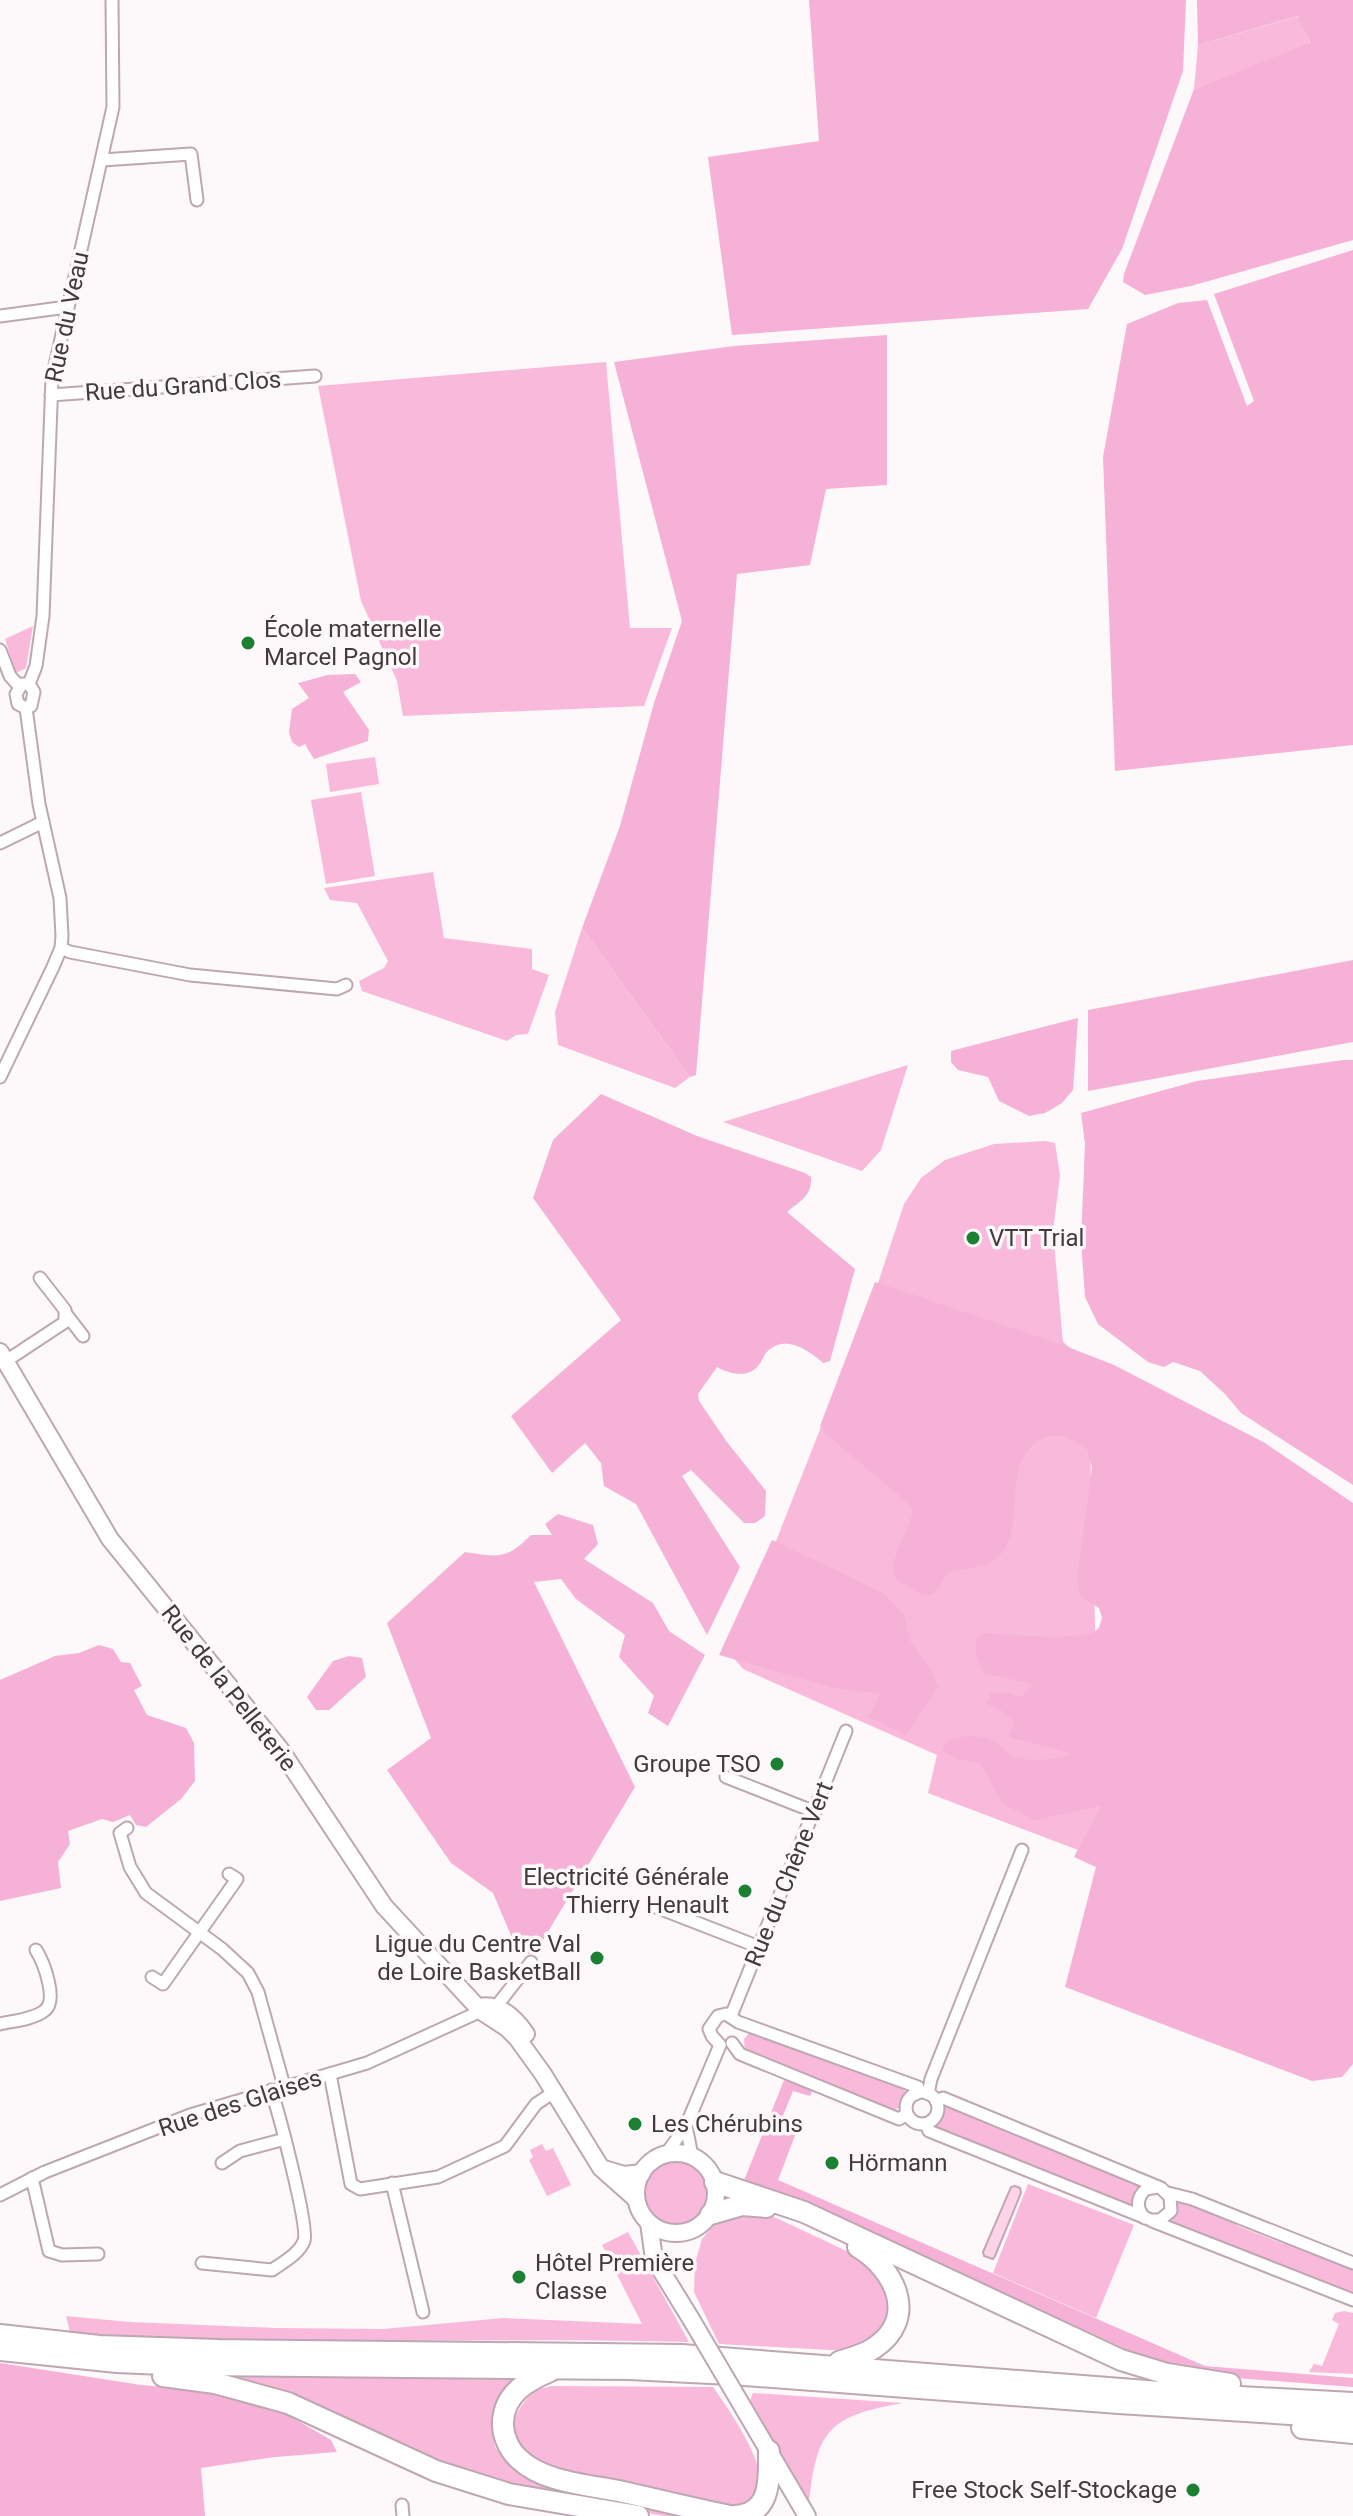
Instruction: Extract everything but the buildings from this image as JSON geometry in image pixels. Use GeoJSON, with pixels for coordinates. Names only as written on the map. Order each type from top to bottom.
{"type":"FeatureCollection","features":[{"type":"Feature","properties":{"kind":"highway"},"geometry":{"type":"LineString","coordinates":[[715,2182],[804,2212],[1089,2346],[1144,2368],[1192,2379],[1353,2401]]}},
{"type":"Feature","properties":{"kind":"highway"},"geometry":{"type":"LineString","coordinates":[[711,2214],[742,2205],[783,2212],[844,2239],[879,2262],[889,2273],[896,2286],[898,2311],[885,2339],[860,2355],[827,2365]]}},
{"type":"Feature","properties":{"kind":"highway"},"geometry":{"type":"LineString","coordinates":[[0,2335],[99,2346],[218,2350],[630,2354],[827,2365],[1185,2394],[1353,2401]]}},
{"type":"Feature","properties":{"kind":"highway"},"geometry":{"type":"LineString","coordinates":[[0,2350],[117,2362],[554,2368],[731,2374],[1353,2418]]}},
{"type":"Feature","properties":{"kind":"highway"},"geometry":{"type":"LineString","coordinates":[[117,2362],[154,2374],[215,2383],[288,2403],[436,2471],[509,2494],[638,2516]]}},
{"type":"Feature","properties":{"kind":"highway"},"geometry":{"type":"LineString","coordinates":[[554,2368],[525,2382],[512,2395],[503,2431],[519,2460],[551,2476],[733,2516],[755,2511],[767,2495],[769,2451]]}},
{"type":"Feature","properties":{"kind":"highway"},"geometry":{"type":"LineString","coordinates":[[1237,2412],[1270,2424],[1353,2433]]}},
{"type":"Feature","properties":{"kind":"main road","name":"Rue de la Pelleterie"},"geometry":{"type":"LineString","coordinates":[[3,1357],[116,1548],[189,1633],[280,1749],[384,1906],[485,2009],[520,2026],[536,2053],[543,2074],[601,2168],[636,2199]]}},
{"type":"Feature","properties":{"kind":"main road"},"geometry":{"type":"LineString","coordinates":[[649,2223],[674,2234],[695,2229],[711,2214],[717,2193],[710,2171],[692,2156],[666,2154],[648,2165],[642,2173],[636,2199],[649,2223],[651,2251],[660,2270],[807,2516]]}},
{"type":"Feature","properties":{"kind":"main road"},"geometry":{"type":"LineString","coordinates":[[601,2168],[618,2174],[642,2173]]}},
{"type":"Feature","properties":{"kind":"main road"},"geometry":{"type":"LineString","coordinates":[[660,2270],[662,2250],[674,2234]]}},
{"type":"Feature","properties":{"kind":"street","name":"Rue du Veau"},"geometry":{"type":"LineString","coordinates":[[0,1077],[61,948],[60,898],[31,758],[26,708],[33,701],[34,692],[24,685],[36,666],[43,616],[51,395],[67,307],[113,107],[112,0]]}},
{"type":"Feature","properties":{"kind":"street"},"geometry":{"type":"LineString","coordinates":[[102,160],[191,154],[197,200]]}},
{"type":"Feature","properties":{"kind":"street"},"geometry":{"type":"LineString","coordinates":[[0,316],[67,307]]}},
{"type":"Feature","properties":{"kind":"street","name":"Rue du Grand Clos"},"geometry":{"type":"LineString","coordinates":[[51,395],[315,376]]}},
{"type":"Feature","properties":{"kind":"street"},"geometry":{"type":"LineString","coordinates":[[0,650],[10,676],[24,685]]}},
{"type":"Feature","properties":{"kind":"street"},"geometry":{"type":"LineString","coordinates":[[0,843],[43,822]]}},
{"type":"Feature","properties":{"kind":"street"},"geometry":{"type":"LineString","coordinates":[[61,948],[190,975],[337,989],[346,985]]}},
{"type":"Feature","properties":{"kind":"street"},"geometry":{"type":"LineString","coordinates":[[40,1278],[83,1336]]}},
{"type":"Feature","properties":{"kind":"street"},"geometry":{"type":"LineString","coordinates":[[3,1357],[61,1326],[66,1314]]}},
{"type":"Feature","properties":{"kind":"street","name":"Rue du Chêne Vert"},"geometry":{"type":"LineString","coordinates":[[735,2019],[759,1947],[846,1731]]}},
{"type":"Feature","properties":{"kind":"street"},"geometry":{"type":"LineString","coordinates":[[726,1777],[815,1812]]}},
{"type":"Feature","properties":{"kind":"street"},"geometry":{"type":"LineString","coordinates":[[127,1828],[120,1833],[136,1881],[146,1893],[241,1964],[254,1983],[284,2086]]}},
{"type":"Feature","properties":{"kind":"street"},"geometry":{"type":"LineString","coordinates":[[927,2096],[977,1959],[1022,1850]]}},
{"type":"Feature","properties":{"kind":"street"},"geometry":{"type":"LineString","coordinates":[[152,1977],[163,1984],[237,1879],[229,1874]]}},
{"type":"Feature","properties":{"kind":"street"},"geometry":{"type":"LineString","coordinates":[[656,1907],[759,1947]]}},
{"type":"Feature","properties":{"kind":"street"},"geometry":{"type":"LineString","coordinates":[[0,2024],[44,2012],[49,2006],[51,1990],[42,1959],[36,1950]]}},
{"type":"Feature","properties":{"kind":"street"},"geometry":{"type":"LineString","coordinates":[[485,2009],[531,1962]]}},
{"type":"Feature","properties":{"kind":"street","name":"Rue des Glaises"},"geometry":{"type":"LineString","coordinates":[[0,2195],[32,2178],[190,2115],[367,2063],[485,2009]]}},
{"type":"Feature","properties":{"kind":"street"},"geometry":{"type":"LineString","coordinates":[[907,2114],[899,2119],[740,2054],[712,2036],[710,2024],[722,2014],[918,2087],[937,2112],[926,2124]]}},
{"type":"Feature","properties":{"kind":"street"},"geometry":{"type":"LineString","coordinates":[[666,2154],[686,2126],[726,2044],[740,2036],[735,2019]]}},
{"type":"Feature","properties":{"kind":"street"},"geometry":{"type":"LineString","coordinates":[[330,2074],[351,2184],[360,2189],[438,2177],[505,2146],[536,2104],[554,2092]]}},
{"type":"Feature","properties":{"kind":"street"},"geometry":{"type":"LineString","coordinates":[[202,2263],[272,2270],[299,2250],[305,2240],[285,2139],[271,2090]]}},
{"type":"Feature","properties":{"kind":"street"},"geometry":{"type":"LineString","coordinates":[[926,2124],[915,2123],[907,2114],[908,2102],[927,2096],[943,2098],[1164,2190],[1353,2263]]}},
{"type":"Feature","properties":{"kind":"street"},"geometry":{"type":"LineString","coordinates":[[926,2124],[929,2131],[1353,2300]]}},
{"type":"Feature","properties":{"kind":"street"},"geometry":{"type":"LineString","coordinates":[[686,2126],[692,2156]]}},
{"type":"Feature","properties":{"kind":"street"},"geometry":{"type":"LineString","coordinates":[[222,2163],[240,2151],[285,2139]]}},
{"type":"Feature","properties":{"kind":"street"},"geometry":{"type":"LineString","coordinates":[[32,2178],[49,2251],[62,2255],[98,2254]]}},
{"type":"Feature","properties":{"kind":"street"},"geometry":{"type":"LineString","coordinates":[[392,2183],[423,2312]]}},
{"type":"Feature","properties":{"kind":"street"},"geometry":{"type":"LineString","coordinates":[[1146,2189],[1164,2190],[1172,2202],[1171,2211],[1160,2220],[1149,2219],[1139,2211],[1139,2198],[1146,2189]]}},
{"type":"Feature","properties":{"kind":"shaded area"},"geometry":{"type":"Polygon","coordinates":[[[809,0],[1186,0],[1183,71],[1122,249],[1088,309],[732,335],[708,157],[819,141],[809,0]]]}},
{"type":"Feature","properties":{"kind":"shaded area"},"geometry":{"type":"Polygon","coordinates":[[[1197,0],[1353,0],[1353,240],[1191,286],[1145,295],[1123,282],[1124,274],[1194,89],[1310,43],[1298,16],[1198,45],[1197,0]]]}},
{"type":"Feature","properties":{"kind":"shaded area"},"geometry":{"type":"Polygon","coordinates":[[[1299,16],[1310,44],[1194,89],[1198,45],[1299,16]]]}},
{"type":"Feature","properties":{"kind":"shaded area"},"geometry":{"type":"Polygon","coordinates":[[[1353,250],[1353,745],[1115,771],[1103,457],[1127,324],[1178,303],[1207,300],[1247,406],[1254,401],[1214,294],[1353,250]]]}},
{"type":"Feature","properties":{"kind":"shaded area"},"geometry":{"type":"Polygon","coordinates":[[[887,335],[887,485],[826,489],[810,565],[737,574],[696,1075],[690,1077],[582,928],[620,826],[654,703],[682,621],[614,362],[734,346],[887,335]]]}},
{"type":"Feature","properties":{"kind":"shaded area"},"geometry":{"type":"Polygon","coordinates":[[[606,362],[630,628],[672,628],[644,706],[403,716],[397,681],[361,601],[318,386],[606,362]]]}},
{"type":"Feature","properties":{"kind":"shaded area"},"geometry":{"type":"Polygon","coordinates":[[[33,626],[26,668],[16,673],[5,639],[33,626]]]}},
{"type":"Feature","properties":{"kind":"shaded area"},"geometry":{"type":"Polygon","coordinates":[[[355,674],[361,682],[343,692],[369,730],[368,741],[314,759],[305,744],[299,747],[292,742],[289,732],[292,709],[309,698],[298,683],[328,675],[355,674]]]}},
{"type":"Feature","properties":{"kind":"shaded area"},"geometry":{"type":"Polygon","coordinates":[[[375,757],[379,784],[330,792],[326,764],[375,757]]]}},
{"type":"Feature","properties":{"kind":"shaded area"},"geometry":{"type":"Polygon","coordinates":[[[361,792],[375,876],[326,884],[311,800],[361,792]]]}},
{"type":"Feature","properties":{"kind":"shaded area"},"geometry":{"type":"Polygon","coordinates":[[[433,872],[444,938],[532,949],[532,969],[549,975],[528,1034],[516,1035],[507,1041],[362,991],[359,981],[384,968],[388,961],[357,903],[330,900],[324,888],[433,872]]]}},
{"type":"Feature","properties":{"kind":"shaded area"},"geometry":{"type":"Polygon","coordinates":[[[582,928],[690,1077],[675,1088],[558,1045],[555,1012],[582,928]]]}},
{"type":"Feature","properties":{"kind":"shaded area"},"geometry":{"type":"Polygon","coordinates":[[[1353,960],[1353,1042],[1088,1091],[1088,1010],[1353,960]]]}},
{"type":"Feature","properties":{"kind":"shaded area"},"geometry":{"type":"Polygon","coordinates":[[[1078,1018],[1073,1090],[1062,1103],[1045,1113],[1029,1116],[999,1101],[988,1077],[958,1070],[951,1062],[951,1051],[1078,1018]]]}},
{"type":"Feature","properties":{"kind":"shaded area"},"geometry":{"type":"Polygon","coordinates":[[[1353,1060],[1353,1485],[1241,1413],[1200,1371],[1173,1362],[1164,1367],[1148,1362],[1098,1324],[1085,1297],[1081,1241],[1085,1144],[1081,1113],[1197,1081],[1353,1060]]]}},
{"type":"Feature","properties":{"kind":"shaded area"},"geometry":{"type":"Polygon","coordinates":[[[908,1065],[881,1150],[862,1171],[723,1122],[908,1065]]]}},
{"type":"Feature","properties":{"kind":"shaded area"},"geometry":{"type":"Polygon","coordinates":[[[601,1094],[697,1136],[811,1177],[807,1194],[787,1212],[855,1269],[830,1361],[823,1363],[804,1349],[782,1344],[768,1351],[759,1365],[748,1373],[732,1373],[717,1367],[698,1394],[699,1401],[727,1442],[766,1491],[765,1516],[755,1523],[744,1523],[691,1470],[682,1476],[740,1567],[707,1635],[636,1504],[604,1486],[601,1463],[585,1443],[552,1473],[511,1416],[621,1320],[533,1198],[553,1140],[601,1094]]]}},
{"type":"Feature","properties":{"kind":"shaded area"},"geometry":{"type":"Polygon","coordinates":[[[1055,1143],[1060,1175],[1053,1231],[1063,1342],[1080,1356],[1088,1371],[1100,1806],[1078,1850],[928,1793],[937,1755],[743,1669],[731,1655],[879,1280],[904,1204],[921,1178],[945,1160],[994,1144],[1055,1143]]]}},
{"type":"Feature","properties":{"kind":"shaded area"},"geometry":{"type":"Polygon","coordinates":[[[875,1282],[1114,1365],[1265,1443],[1353,1503],[1353,2064],[1342,2077],[1312,2081],[1065,1987],[1096,1867],[1074,1857],[1100,1806],[1035,1820],[1003,1804],[980,1763],[957,1759],[942,1751],[947,1741],[972,1736],[990,1740],[1018,1758],[1051,1759],[1074,1754],[1009,1737],[1014,1721],[986,1703],[991,1693],[1021,1697],[1033,1684],[983,1673],[976,1653],[976,1637],[986,1633],[1058,1638],[1093,1633],[1099,1628],[1102,1618],[1099,1608],[1080,1597],[1077,1580],[1092,1467],[1087,1449],[1074,1441],[1057,1435],[1044,1438],[1026,1453],[1020,1466],[1012,1529],[999,1556],[981,1566],[946,1573],[931,1594],[918,1593],[895,1578],[892,1566],[913,1513],[911,1506],[820,1426],[875,1282]]]}},
{"type":"Feature","properties":{"kind":"shaded area"},"geometry":{"type":"Polygon","coordinates":[[[558,1514],[593,1525],[598,1544],[584,1559],[653,1603],[669,1631],[705,1655],[668,1726],[648,1713],[654,1696],[619,1657],[625,1635],[576,1599],[561,1579],[534,1582],[635,1787],[540,1945],[530,1954],[521,1954],[493,1893],[451,1863],[387,1770],[431,1738],[387,1623],[465,1552],[486,1555],[508,1553],[531,1535],[552,1535],[545,1524],[558,1514]]]}},
{"type":"Feature","properties":{"kind":"shaded area"},"geometry":{"type":"Polygon","coordinates":[[[772,1540],[883,1593],[904,1615],[910,1641],[929,1667],[938,1687],[906,1735],[868,1717],[880,1694],[835,1688],[719,1655],[772,1540]]]}},
{"type":"Feature","properties":{"kind":"shaded area"},"geometry":{"type":"Polygon","coordinates":[[[99,1645],[113,1649],[121,1662],[130,1663],[142,1686],[134,1690],[147,1715],[186,1728],[194,1743],[195,1781],[181,1799],[146,1827],[136,1825],[130,1815],[113,1822],[102,1819],[68,1831],[70,1844],[58,1862],[61,1888],[0,1901],[0,1680],[55,1656],[79,1653],[99,1645]]]}},
{"type":"Feature","properties":{"kind":"shaded area"},"geometry":{"type":"Polygon","coordinates":[[[349,1656],[362,1658],[366,1677],[329,1710],[316,1710],[307,1697],[333,1661],[349,1656]]]}},
{"type":"Feature","properties":{"kind":"shaded area"},"geometry":{"type":"Polygon","coordinates":[[[753,2029],[899,2085],[906,2092],[902,2106],[892,2111],[745,2053],[744,2039],[753,2029]]]}},
{"type":"Feature","properties":{"kind":"shaded area"},"geometry":{"type":"Polygon","coordinates":[[[784,2080],[813,2090],[810,2096],[793,2091],[780,2123],[796,2133],[778,2180],[1205,2366],[1353,2378],[1353,2387],[1197,2375],[1165,2367],[855,2225],[743,2183],[784,2080]]]}},
{"type":"Feature","properties":{"kind":"shaded area"},"geometry":{"type":"Polygon","coordinates":[[[943,2102],[1141,2185],[1135,2190],[1133,2210],[931,2129],[941,2120],[943,2102]]]}},
{"type":"Feature","properties":{"kind":"shaded area"},"geometry":{"type":"Polygon","coordinates":[[[542,2144],[546,2151],[553,2148],[571,2185],[547,2196],[529,2160],[533,2157],[530,2150],[542,2144]]]}},
{"type":"Feature","properties":{"kind":"shaded area"},"geometry":{"type":"Polygon","coordinates":[[[677,2160],[690,2162],[700,2170],[708,2180],[708,2206],[700,2216],[690,2224],[677,2226],[664,2224],[654,2216],[646,2206],[644,2193],[646,2180],[654,2170],[664,2162],[677,2160]]]}},
{"type":"Feature","properties":{"kind":"shaded area"},"geometry":{"type":"Polygon","coordinates":[[[1028,2184],[1134,2225],[1096,2318],[993,2273],[1028,2184]]]}},
{"type":"Feature","properties":{"kind":"shaded area"},"geometry":{"type":"Polygon","coordinates":[[[1011,2187],[1020,2188],[1021,2193],[995,2256],[993,2259],[984,2256],[1011,2187]]]}},
{"type":"Feature","properties":{"kind":"shaded area"},"geometry":{"type":"Polygon","coordinates":[[[1174,2197],[1224,2215],[1238,2226],[1284,2244],[1287,2241],[1353,2268],[1353,2297],[1161,2222],[1174,2197]]]}},
{"type":"Feature","properties":{"kind":"shaded area"},"geometry":{"type":"Polygon","coordinates":[[[734,2213],[770,2215],[870,2262],[887,2287],[889,2308],[886,2325],[878,2337],[848,2351],[719,2344],[694,2292],[695,2263],[702,2239],[715,2223],[734,2213]]]}},
{"type":"Feature","properties":{"kind":"shaded area"},"geometry":{"type":"Polygon","coordinates":[[[628,2232],[689,2342],[303,2342],[71,2336],[66,2316],[276,2328],[383,2329],[504,2318],[642,2324],[602,2245],[628,2232]]]}},
{"type":"Feature","properties":{"kind":"shaded area"},"geometry":{"type":"Polygon","coordinates":[[[1335,2313],[1353,2313],[1353,2374],[1309,2372],[1314,2364],[1322,2366],[1339,2324],[1332,2320],[1335,2313]]]}},
{"type":"Feature","properties":{"kind":"shaded area"},"geometry":{"type":"Polygon","coordinates":[[[0,2363],[141,2385],[189,2389],[272,2406],[331,2440],[337,2452],[201,2468],[205,2516],[0,2516],[0,2363]]]}},
{"type":"Feature","properties":{"kind":"shaded area"},"geometry":{"type":"Polygon","coordinates":[[[215,2374],[512,2380],[499,2402],[492,2425],[495,2447],[511,2468],[537,2481],[691,2516],[664,2516],[518,2491],[465,2476],[215,2374]]]}},
{"type":"Feature","properties":{"kind":"shaded area"},"geometry":{"type":"Polygon","coordinates":[[[551,2386],[713,2387],[735,2419],[756,2461],[761,2481],[758,2497],[745,2506],[720,2508],[542,2464],[526,2456],[514,2440],[517,2414],[533,2393],[551,2386]]]}},
{"type":"Feature","properties":{"kind":"shaded area"},"geometry":{"type":"Polygon","coordinates":[[[753,2393],[903,2403],[858,2414],[831,2431],[816,2459],[809,2505],[750,2401],[753,2393]]]}},
{"type":"Feature","properties":{"kind":"place","name":"École maternelle Marcel Pagnol"},"geometry":{"type":"Point","coordinates":[248,643]}},
{"type":"Feature","properties":{"kind":"place","name":"VTT Trial"},"geometry":{"type":"Point","coordinates":[973,1238]}},
{"type":"Feature","properties":{"kind":"place","name":"Groupe TSO"},"geometry":{"type":"Point","coordinates":[777,1764]}},
{"type":"Feature","properties":{"kind":"place","name":"Electricité Générale Thierry Henault"},"geometry":{"type":"Point","coordinates":[745,1891]}},
{"type":"Feature","properties":{"kind":"place","name":"Ligue du Centre Val de Loire BasketBall"},"geometry":{"type":"Point","coordinates":[597,1958]}},
{"type":"Feature","properties":{"kind":"place","name":"Les Chérubins"},"geometry":{"type":"Point","coordinates":[635,2124]}},
{"type":"Feature","properties":{"kind":"place","name":"Hörmann"},"geometry":{"type":"Point","coordinates":[832,2163]}},
{"type":"Feature","properties":{"kind":"place","name":"Hôtel Première Classe"},"geometry":{"type":"Point","coordinates":[519,2277]}},
{"type":"Feature","properties":{"kind":"place","name":"Free Stock Self-Stockage"},"geometry":{"type":"Point","coordinates":[1193,2490]}}]}
